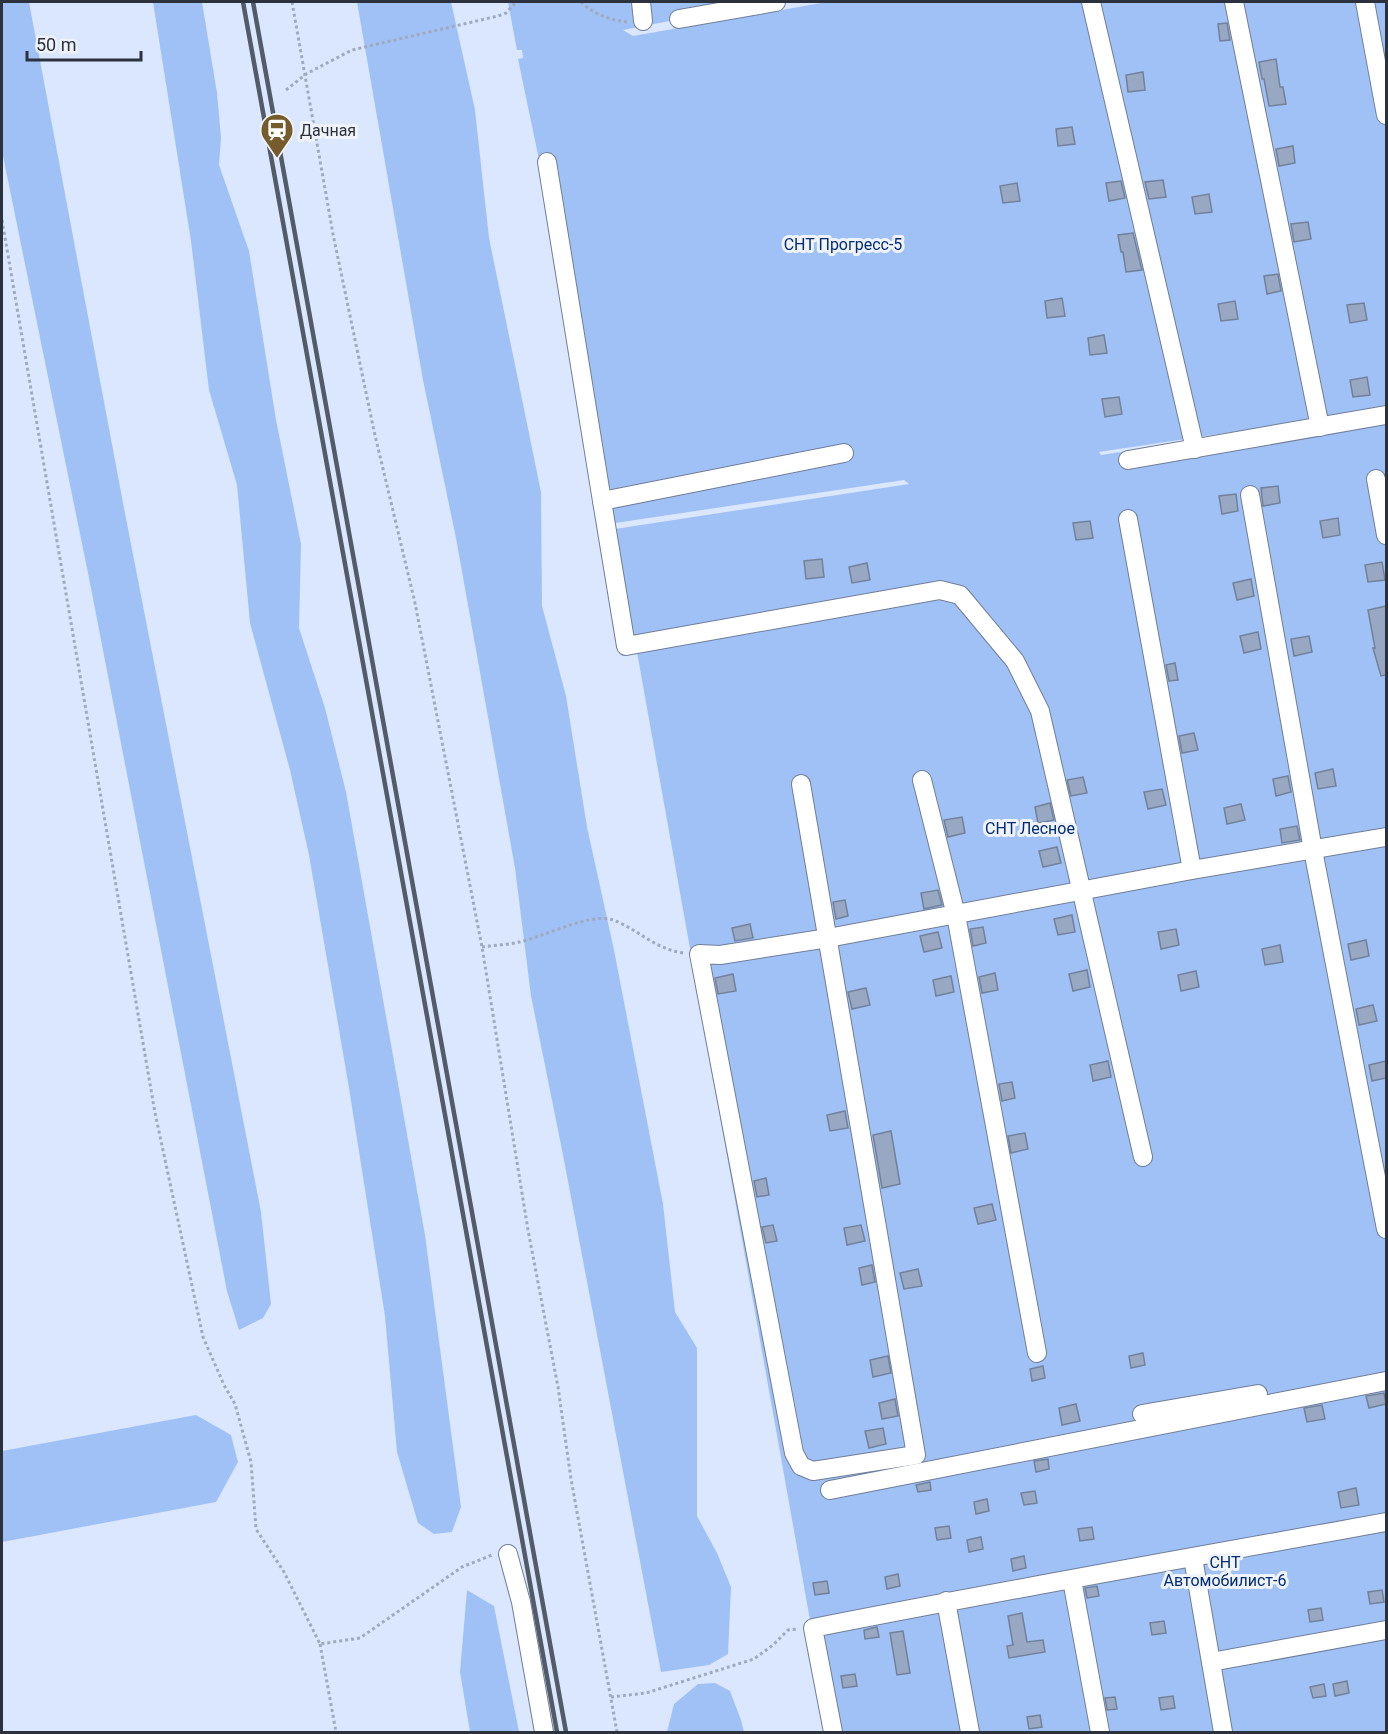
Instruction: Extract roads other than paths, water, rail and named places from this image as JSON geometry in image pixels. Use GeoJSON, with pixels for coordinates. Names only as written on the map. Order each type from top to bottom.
{"type":"FeatureCollection","features":[{"type":"Feature","properties":{"kind":"street"},"geometry":{"type":"LineString","coordinates":[[641,2],[643,21]]}},
{"type":"Feature","properties":{"kind":"street"},"geometry":{"type":"LineString","coordinates":[[679,19],[776,2]]}},
{"type":"Feature","properties":{"kind":"street"},"geometry":{"type":"LineString","coordinates":[[1091,2],[1195,448]]}},
{"type":"Feature","properties":{"kind":"street"},"geometry":{"type":"LineString","coordinates":[[1234,2],[1320,427]]}},
{"type":"Feature","properties":{"kind":"street"},"geometry":{"type":"LineString","coordinates":[[1365,2],[1386,115]]}},
{"type":"Feature","properties":{"kind":"street"},"geometry":{"type":"LineString","coordinates":[[547,162],[626,646],[940,590],[960,595],[1015,661],[1040,711],[1143,1157]]}},
{"type":"Feature","properties":{"kind":"street"},"geometry":{"type":"LineString","coordinates":[[1128,460],[1386,415]]}},
{"type":"Feature","properties":{"kind":"street"},"geometry":{"type":"LineString","coordinates":[[602,501],[844,453]]}},
{"type":"Feature","properties":{"kind":"street"},"geometry":{"type":"LineString","coordinates":[[1376,479],[1386,535]]}},
{"type":"Feature","properties":{"kind":"street"},"geometry":{"type":"LineString","coordinates":[[1250,495],[1313,850],[1386,1229]]}},
{"type":"Feature","properties":{"kind":"street"},"geometry":{"type":"LineString","coordinates":[[1128,519],[1192,870]]}},
{"type":"Feature","properties":{"kind":"street"},"geometry":{"type":"LineString","coordinates":[[922,780],[956,915],[1037,1353]]}},
{"type":"Feature","properties":{"kind":"street"},"geometry":{"type":"LineString","coordinates":[[801,784],[828,938],[915,1455],[813,1471],[801,1466],[794,1453],[699,954],[720,955],[828,938],[1192,870],[1386,837]]}},
{"type":"Feature","properties":{"kind":"street"},"geometry":{"type":"LineString","coordinates":[[1142,1414],[1386,1370]]}},
{"type":"Feature","properties":{"kind":"street"},"geometry":{"type":"LineString","coordinates":[[830,1490],[1386,1382]]}},
{"type":"Feature","properties":{"kind":"street"},"geometry":{"type":"LineString","coordinates":[[833,1732],[813,1628],[946,1601],[1386,1522]]}},
{"type":"Feature","properties":{"kind":"street"},"geometry":{"type":"LineString","coordinates":[[508,1554],[521,1602],[544,1732]]}},
{"type":"Feature","properties":{"kind":"street"},"geometry":{"type":"LineString","coordinates":[[1193,1558],[1223,1732]]}},
{"type":"Feature","properties":{"kind":"street"},"geometry":{"type":"LineString","coordinates":[[1072,1580],[1100,1732]]}},
{"type":"Feature","properties":{"kind":"street"},"geometry":{"type":"LineString","coordinates":[[946,1601],[970,1732]]}},
{"type":"Feature","properties":{"kind":"street"},"geometry":{"type":"LineString","coordinates":[[1211,1662],[1386,1630]]}},
{"type":"Feature","properties":{"kind":"railway"},"geometry":{"type":"LineString","coordinates":[[243,2],[557,1732]]}},
{"type":"Feature","properties":{"kind":"railway"},"geometry":{"type":"LineString","coordinates":[[253,2],[566,1732]]}},
{"type":"Feature","properties":{"kind":"place","name":"Дачная"},"geometry":{"type":"Point","coordinates":[277,159]}},
{"type":"Feature","properties":{"kind":"park label","name":"СНТ Прогресс-5"},"geometry":{"type":"Point","coordinates":[843,244]}},
{"type":"Feature","properties":{"kind":"park label","name":"СНТ Лесное"},"geometry":{"type":"Point","coordinates":[1030,828]}},
{"type":"Feature","properties":{"kind":"park label","name":"СНТ Автомобилист-6"},"geometry":{"type":"Point","coordinates":[1225,1571]}}]}
